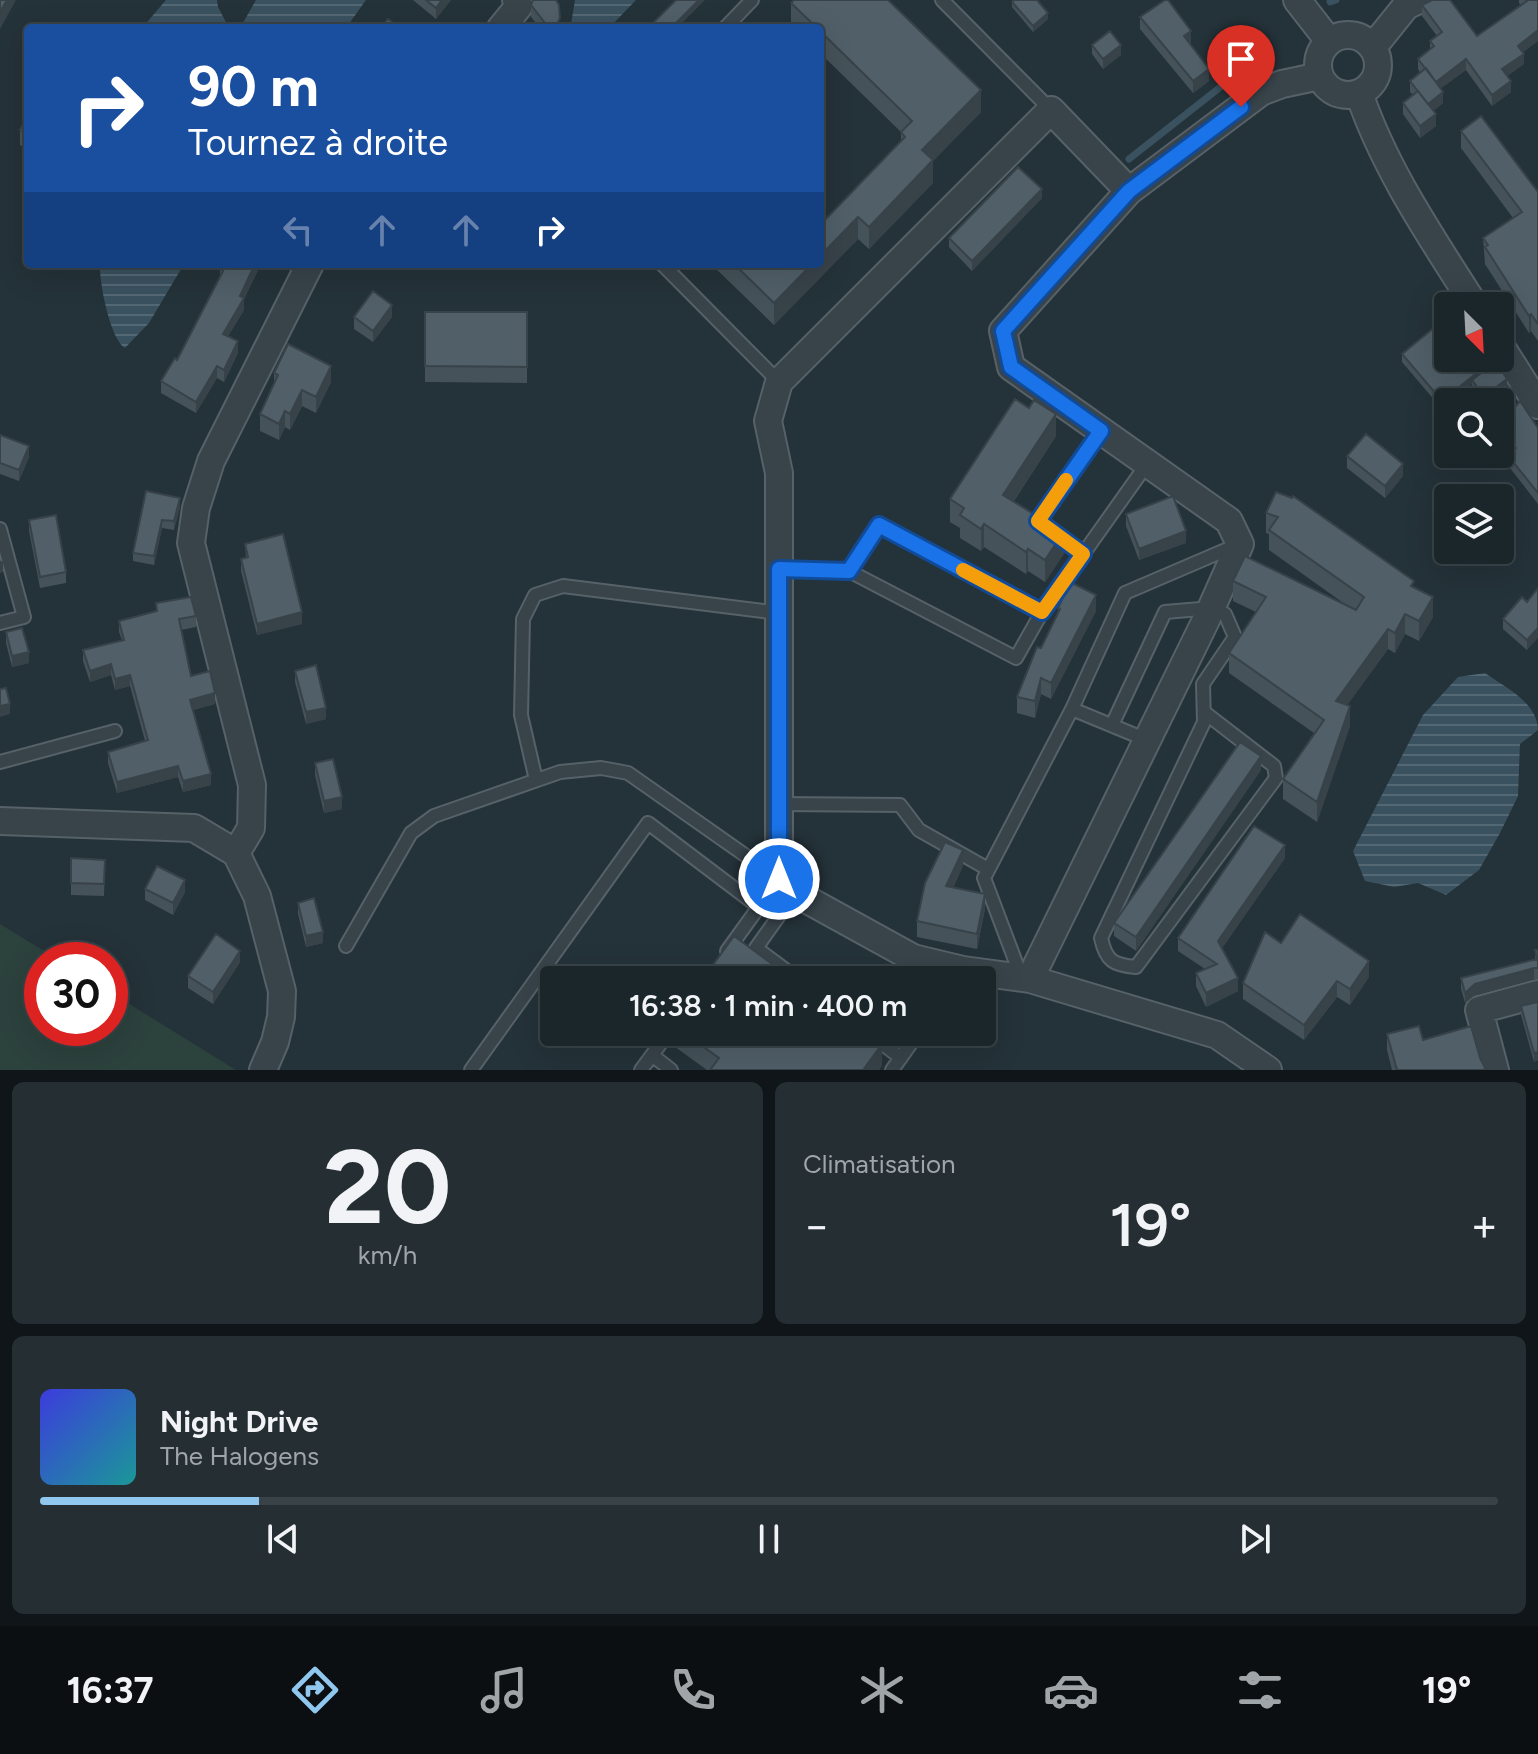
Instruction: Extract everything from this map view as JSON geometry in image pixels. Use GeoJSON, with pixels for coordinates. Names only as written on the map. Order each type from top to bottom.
{"type":"FeatureCollection","features":[{"type":"Feature","properties":{"kind":"street"},"geometry":{"type":"LineString","coordinates":[[504,24],[519,6],[516,0]]}},
{"type":"Feature","properties":{"kind":"street"},"geometry":{"type":"LineString","coordinates":[[1297,0],[1329,41]]}},
{"type":"Feature","properties":{"kind":"street"},"geometry":{"type":"LineString","coordinates":[[1373,47],[1406,6],[1419,0]]}},
{"type":"Feature","properties":{"kind":"street"},"geometry":{"type":"LineString","coordinates":[[1347,35],[1357,36],[1373,47],[1379,64],[1377,74],[1367,89],[1349,95],[1332,91],[1320,76],[1319,57],[1329,41],[1347,35]]}},
{"type":"Feature","properties":{"kind":"street"},"geometry":{"type":"LineString","coordinates":[[1026,978],[1147,740],[1240,544],[1229,521],[1011,367],[1003,331],[1129,191],[1261,92],[1320,76]]}},
{"type":"Feature","properties":{"kind":"street"},"geometry":{"type":"LineString","coordinates":[[1359,93],[1372,132],[1413,207],[1466,292]]}},
{"type":"Feature","properties":{"kind":"street"},"geometry":{"type":"LineString","coordinates":[[935,966],[913,958],[787,886],[779,804],[779,473],[768,421],[779,382],[1051,110],[1129,191]]}},
{"type":"Feature","properties":{"kind":"street"},"geometry":{"type":"LineString","coordinates":[[236,853],[251,828],[252,785],[191,543],[196,508],[211,461],[308,268]]}},
{"type":"Feature","properties":{"kind":"street"},"geometry":{"type":"LineString","coordinates":[[1514,367],[1538,405]]}},
{"type":"Feature","properties":{"kind":"street"},"geometry":{"type":"LineString","coordinates":[[0,821],[194,828],[236,853],[257,896],[282,991],[281,1017],[275,1042],[263,1070]]}},
{"type":"Feature","properties":{"kind":"street"},"geometry":{"type":"LineString","coordinates":[[996,977],[1026,978],[1217,1035],[1268,1070]]}},
{"type":"Feature","properties":{"kind":"street"},"geometry":{"type":"LineString","coordinates":[[1495,1070],[1479,1010],[1538,994]]}},
{"type":"Feature","properties":{"kind":"lane"},"geometry":{"type":"LineString","coordinates":[[729,24],[752,0]]}},
{"type":"Feature","properties":{"kind":"lane"},"geometry":{"type":"LineString","coordinates":[[942,0],[1051,110]]}},
{"type":"Feature","properties":{"kind":"lane"},"geometry":{"type":"LineString","coordinates":[[666,268],[779,382]]}},
{"type":"Feature","properties":{"kind":"lane"},"geometry":{"type":"LineString","coordinates":[[1083,554],[1038,521],[1101,431]]}},
{"type":"Feature","properties":{"kind":"lane"},"geometry":{"type":"LineString","coordinates":[[779,569],[849,571],[1016,658],[1042,612],[1147,464]]}},
{"type":"Feature","properties":{"kind":"lane"},"geometry":{"type":"LineString","coordinates":[[849,571],[879,525],[1042,612]]}},
{"type":"Feature","properties":{"kind":"lane"},"geometry":{"type":"LineString","coordinates":[[0,529],[24,617],[0,623]]}},
{"type":"Feature","properties":{"kind":"lane"},"geometry":{"type":"LineString","coordinates":[[1026,978],[984,878],[988,869],[1072,709],[1125,593],[1240,544]]}},
{"type":"Feature","properties":{"kind":"lane"},"geometry":{"type":"LineString","coordinates":[[536,780],[521,715],[523,619],[535,595],[563,586],[779,613]]}},
{"type":"Feature","properties":{"kind":"lane"},"geometry":{"type":"LineString","coordinates":[[1112,725],[1165,612],[1212,608],[1225,614],[1235,637],[1203,684],[1204,722],[1101,938],[1104,953],[1117,965],[1136,967],[1276,778],[1274,766],[1204,712]]}},
{"type":"Feature","properties":{"kind":"lane"},"geometry":{"type":"LineString","coordinates":[[1072,709],[1147,740]]}},
{"type":"Feature","properties":{"kind":"lane"},"geometry":{"type":"LineString","coordinates":[[0,762],[115,731]]}},
{"type":"Feature","properties":{"kind":"lane"},"geometry":{"type":"LineString","coordinates":[[346,946],[411,833],[434,816],[560,772],[601,768],[628,773],[787,886]]}},
{"type":"Feature","properties":{"kind":"lane"},"geometry":{"type":"LineString","coordinates":[[779,804],[900,805],[919,830],[988,869]]}},
{"type":"Feature","properties":{"kind":"lane"},"geometry":{"type":"LineString","coordinates":[[471,1070],[648,823],[759,907]]}},
{"type":"Feature","properties":{"kind":"lane"},"geometry":{"type":"LineString","coordinates":[[716,966],[759,907],[787,886]]}},
{"type":"Feature","properties":{"kind":"lane"},"geometry":{"type":"LineString","coordinates":[[780,966],[756,948],[787,886]]}},
{"type":"Feature","properties":{"kind":"lane"},"geometry":{"type":"LineString","coordinates":[[641,1070],[659,1046]]}},
{"type":"Feature","properties":{"kind":"lane"},"geometry":{"type":"LineString","coordinates":[[885,1046],[901,1058]]}},
{"type":"Feature","properties":{"kind":"lane"},"geometry":{"type":"LineString","coordinates":[[892,1070],[909,1046]]}},
{"type":"Feature","properties":{"kind":"lane"},"geometry":{"type":"LineString","coordinates":[[652,1055],[671,1070]]}},
{"type":"Feature","properties":{"kind":"green space"},"geometry":{"type":"Polygon","coordinates":[[[0,924],[30,942],[24,942],[24,1046],[128,1046],[128,1003],[236,1070],[0,1070],[0,924]]]}},
{"type":"Feature","properties":{"kind":"water"},"geometry":{"type":"Polygon","coordinates":[[[166,0],[217,0],[227,24],[145,24],[166,0]]]}},
{"type":"Feature","properties":{"kind":"water"},"geometry":{"type":"Polygon","coordinates":[[[256,0],[366,0],[349,24],[242,24],[256,0]]]}},
{"type":"Feature","properties":{"kind":"water"},"geometry":{"type":"Polygon","coordinates":[[[575,0],[636,0],[613,24],[571,24],[575,0]]]}},
{"type":"Feature","properties":{"kind":"water"},"geometry":{"type":"Polygon","coordinates":[[[100,268],[182,268],[149,323],[125,348],[110,322],[100,268]]]}},
{"type":"Feature","properties":{"kind":"water"},"geometry":{"type":"Polygon","coordinates":[[[1485,673],[1527,704],[1537,720],[1538,730],[1520,744],[1518,796],[1479,870],[1446,895],[1418,883],[1394,887],[1365,881],[1353,851],[1423,715],[1458,677],[1485,673]]]}},
{"type":"Feature","properties":{"kind":"building"},"geometry":{"type":"Polygon","coordinates":[[[0,0],[7,0],[0,12],[0,0]]]}},
{"type":"Feature","properties":{"kind":"building"},"geometry":{"type":"Polygon","coordinates":[[[426,0],[442,0],[436,8],[426,0]]]}},
{"type":"Feature","properties":{"kind":"building"},"geometry":{"type":"Polygon","coordinates":[[[533,0],[556,0],[560,18],[557,24],[546,24],[531,5],[533,0]]]}},
{"type":"Feature","properties":{"kind":"building"},"geometry":{"type":"Polygon","coordinates":[[[676,0],[699,0],[675,24],[652,24],[676,0]]]}},
{"type":"Feature","properties":{"kind":"building"},"geometry":{"type":"Polygon","coordinates":[[[794,0],[888,0],[981,90],[922,150],[933,160],[869,227],[858,217],[824,252],[824,221],[905,137],[901,132],[912,121],[824,35],[824,24],[813,24],[791,3],[794,0]]]}},
{"type":"Feature","properties":{"kind":"building"},"geometry":{"type":"Polygon","coordinates":[[[1037,0],[1048,13],[1033,26],[1012,2],[1037,0]]]}},
{"type":"Feature","properties":{"kind":"building"},"geometry":{"type":"Polygon","coordinates":[[[1165,0],[1191,31],[1184,36],[1209,69],[1193,81],[1140,17],[1165,0]]]}},
{"type":"Feature","properties":{"kind":"building"},"geometry":{"type":"Polygon","coordinates":[[[1432,0],[1450,0],[1477,36],[1526,0],[1538,0],[1538,30],[1518,46],[1524,54],[1502,69],[1511,81],[1492,95],[1466,59],[1436,82],[1418,59],[1434,46],[1430,41],[1442,32],[1422,5],[1432,0]]]}},
{"type":"Feature","properties":{"kind":"building"},"geometry":{"type":"Polygon","coordinates":[[[1110,31],[1121,45],[1103,59],[1092,45],[1110,31]]]}},
{"type":"Feature","properties":{"kind":"building"},"geometry":{"type":"Polygon","coordinates":[[[1426,68],[1443,92],[1428,104],[1410,81],[1426,68]]]}},
{"type":"Feature","properties":{"kind":"building"},"geometry":{"type":"Polygon","coordinates":[[[1418,91],[1436,114],[1420,126],[1403,103],[1418,91]]]}},
{"type":"Feature","properties":{"kind":"building"},"geometry":{"type":"Polygon","coordinates":[[[1481,116],[1538,192],[1538,324],[1531,314],[1529,316],[1485,247],[1488,245],[1483,238],[1522,212],[1461,131],[1481,116]]]}},
{"type":"Feature","properties":{"kind":"building"},"geometry":{"type":"Polygon","coordinates":[[[1018,167],[1042,189],[972,261],[949,238],[1018,167]]]}},
{"type":"Feature","properties":{"kind":"building"},"geometry":{"type":"Polygon","coordinates":[[[253,268],[240,296],[244,298],[223,334],[238,341],[224,370],[217,366],[196,402],[161,381],[175,358],[177,360],[223,271],[220,269],[253,268]]]}},
{"type":"Feature","properties":{"kind":"building"},"geometry":{"type":"Polygon","coordinates":[[[738,268],[808,268],[774,303],[738,268]]]}},
{"type":"Feature","properties":{"kind":"building"},"geometry":{"type":"Polygon","coordinates":[[[373,291],[392,305],[373,331],[354,317],[373,291]]]}},
{"type":"Feature","properties":{"kind":"building"},"geometry":{"type":"Polygon","coordinates":[[[425,312],[527,312],[527,367],[425,366],[425,312]]]}},
{"type":"Feature","properties":{"kind":"building"},"geometry":{"type":"Polygon","coordinates":[[[1434,328],[1434,372],[1478,372],[1458,388],[1434,388],[1434,392],[1402,354],[1434,328]]]}},
{"type":"Feature","properties":{"kind":"building"},"geometry":{"type":"Polygon","coordinates":[[[288,344],[331,366],[316,397],[302,390],[290,414],[285,411],[279,424],[260,414],[288,344]]]}},
{"type":"Feature","properties":{"kind":"building"},"geometry":{"type":"Polygon","coordinates":[[[1483,372],[1502,372],[1507,379],[1495,388],[1478,388],[1472,380],[1483,372]]]}},
{"type":"Feature","properties":{"kind":"building"},"geometry":{"type":"Polygon","coordinates":[[[1015,399],[1029,408],[1034,400],[1056,414],[1003,495],[1037,516],[1040,511],[1065,530],[1045,560],[1028,549],[1026,552],[984,524],[981,529],[960,515],[964,508],[950,499],[1015,399]]]}},
{"type":"Feature","properties":{"kind":"building"},"geometry":{"type":"Polygon","coordinates":[[[1520,401],[1538,428],[1538,493],[1514,463],[1514,408],[1520,401]]]}},
{"type":"Feature","properties":{"kind":"building"},"geometry":{"type":"Polygon","coordinates":[[[1366,434],[1403,464],[1385,486],[1347,456],[1366,434]]]}},
{"type":"Feature","properties":{"kind":"building"},"geometry":{"type":"Polygon","coordinates":[[[0,435],[29,446],[19,470],[0,463],[0,435]]]}},
{"type":"Feature","properties":{"kind":"building"},"geometry":{"type":"Polygon","coordinates":[[[146,491],[180,498],[174,521],[162,520],[154,556],[133,553],[146,491]]]}},
{"type":"Feature","properties":{"kind":"building"},"geometry":{"type":"Polygon","coordinates":[[[1276,492],[1293,496],[1414,581],[1411,586],[1433,597],[1419,621],[1405,614],[1395,633],[1388,629],[1336,701],[1350,706],[1317,802],[1283,779],[1324,720],[1229,653],[1266,597],[1233,581],[1245,556],[1356,610],[1364,597],[1269,530],[1278,517],[1266,513],[1276,492]]]}},
{"type":"Feature","properties":{"kind":"building"},"geometry":{"type":"Polygon","coordinates":[[[1173,496],[1186,531],[1139,549],[1126,514],[1173,496]]]}},
{"type":"Feature","properties":{"kind":"building"},"geometry":{"type":"Polygon","coordinates":[[[56,515],[66,572],[40,577],[29,520],[56,515]]]}},
{"type":"Feature","properties":{"kind":"building"},"geometry":{"type":"Polygon","coordinates":[[[283,534],[302,612],[257,624],[241,559],[248,557],[245,544],[283,534]]]}},
{"type":"Feature","properties":{"kind":"building"},"geometry":{"type":"Polygon","coordinates":[[[1070,582],[1096,595],[1051,683],[1041,678],[1035,701],[1017,697],[1037,647],[1041,648],[1070,582]]]}},
{"type":"Feature","properties":{"kind":"building"},"geometry":{"type":"Polygon","coordinates":[[[1538,588],[1538,628],[1527,640],[1503,619],[1522,597],[1527,602],[1538,588]]]}},
{"type":"Feature","properties":{"kind":"building"},"geometry":{"type":"Polygon","coordinates":[[[191,597],[196,616],[179,619],[191,676],[210,671],[215,693],[190,700],[211,774],[183,781],[178,766],[117,782],[108,752],[148,740],[130,675],[115,679],[111,664],[90,671],[83,650],[124,640],[119,621],[157,611],[156,603],[191,597]]]}},
{"type":"Feature","properties":{"kind":"building"},"geometry":{"type":"Polygon","coordinates":[[[22,628],[29,652],[12,656],[6,632],[22,628]]]}},
{"type":"Feature","properties":{"kind":"building"},"geometry":{"type":"Polygon","coordinates":[[[316,665],[326,708],[306,712],[295,671],[316,665]]]}},
{"type":"Feature","properties":{"kind":"building"},"geometry":{"type":"Polygon","coordinates":[[[6,688],[10,704],[0,706],[0,689],[6,688]]]}},
{"type":"Feature","properties":{"kind":"building"},"geometry":{"type":"Polygon","coordinates":[[[1240,742],[1261,756],[1136,937],[1114,923],[1240,742]]]}},
{"type":"Feature","properties":{"kind":"building"},"geometry":{"type":"Polygon","coordinates":[[[333,759],[342,797],[324,801],[315,763],[333,759]]]}},
{"type":"Feature","properties":{"kind":"building"},"geometry":{"type":"Polygon","coordinates":[[[1254,826],[1285,845],[1218,941],[1238,978],[1206,993],[1196,973],[1217,964],[1178,938],[1254,826]]]}},
{"type":"Feature","properties":{"kind":"building"},"geometry":{"type":"Polygon","coordinates":[[[945,842],[963,850],[946,886],[985,894],[977,934],[917,921],[925,883],[945,842]]]}},
{"type":"Feature","properties":{"kind":"building"},"geometry":{"type":"Polygon","coordinates":[[[71,858],[105,860],[104,884],[71,883],[71,858]]]}},
{"type":"Feature","properties":{"kind":"building"},"geometry":{"type":"Polygon","coordinates":[[[157,866],[185,880],[173,903],[145,889],[157,866]]]}},
{"type":"Feature","properties":{"kind":"building"},"geometry":{"type":"Polygon","coordinates":[[[314,898],[323,932],[306,936],[298,903],[314,898]]]}},
{"type":"Feature","properties":{"kind":"building"},"geometry":{"type":"Polygon","coordinates":[[[1300,914],[1369,961],[1350,989],[1337,981],[1304,1025],[1243,983],[1265,932],[1281,943],[1300,914]]]}},
{"type":"Feature","properties":{"kind":"building"},"geometry":{"type":"Polygon","coordinates":[[[216,934],[240,951],[213,992],[188,976],[216,934]]]}},
{"type":"Feature","properties":{"kind":"building"},"geometry":{"type":"Polygon","coordinates":[[[734,936],[775,966],[712,966],[734,936]]]}},
{"type":"Feature","properties":{"kind":"building"},"geometry":{"type":"Polygon","coordinates":[[[1535,950],[1538,950],[1538,968],[1475,984],[1465,993],[1461,978],[1537,959],[1535,950]]]}},
{"type":"Feature","properties":{"kind":"building"},"geometry":{"type":"Polygon","coordinates":[[[1538,1002],[1538,1052],[1534,1053],[1521,1006],[1538,1002]]]}},
{"type":"Feature","properties":{"kind":"building"},"geometry":{"type":"Polygon","coordinates":[[[1419,1026],[1423,1040],[1471,1026],[1486,1070],[1397,1070],[1387,1034],[1419,1026]]]}},
{"type":"Feature","properties":{"kind":"building"},"geometry":{"type":"Polygon","coordinates":[[[702,1046],[881,1046],[863,1070],[710,1070],[719,1058],[702,1046]]]}},
{"type":"Feature","properties":{"kind":"waterway"},"geometry":{"type":"LineString","coordinates":[[1330,2],[1336,0]]}},
{"type":"Feature","properties":{"kind":"waterway"},"geometry":{"type":"LineString","coordinates":[[1129,159],[1251,63]]}},
{"type":"Feature","properties":{"kind":"slow traffic"},"geometry":{"type":"LineString","coordinates":[[963,570],[1042,612],[1083,554],[1038,521],[1066,480]]}},
{"type":"Feature","properties":{"kind":"route"},"geometry":{"type":"LineString","coordinates":[[779,879],[779,569],[849,571],[879,525],[1042,612],[1083,554],[1038,521],[1101,431],[1011,367],[1003,331],[1129,191],[1241,107]]}}]}
